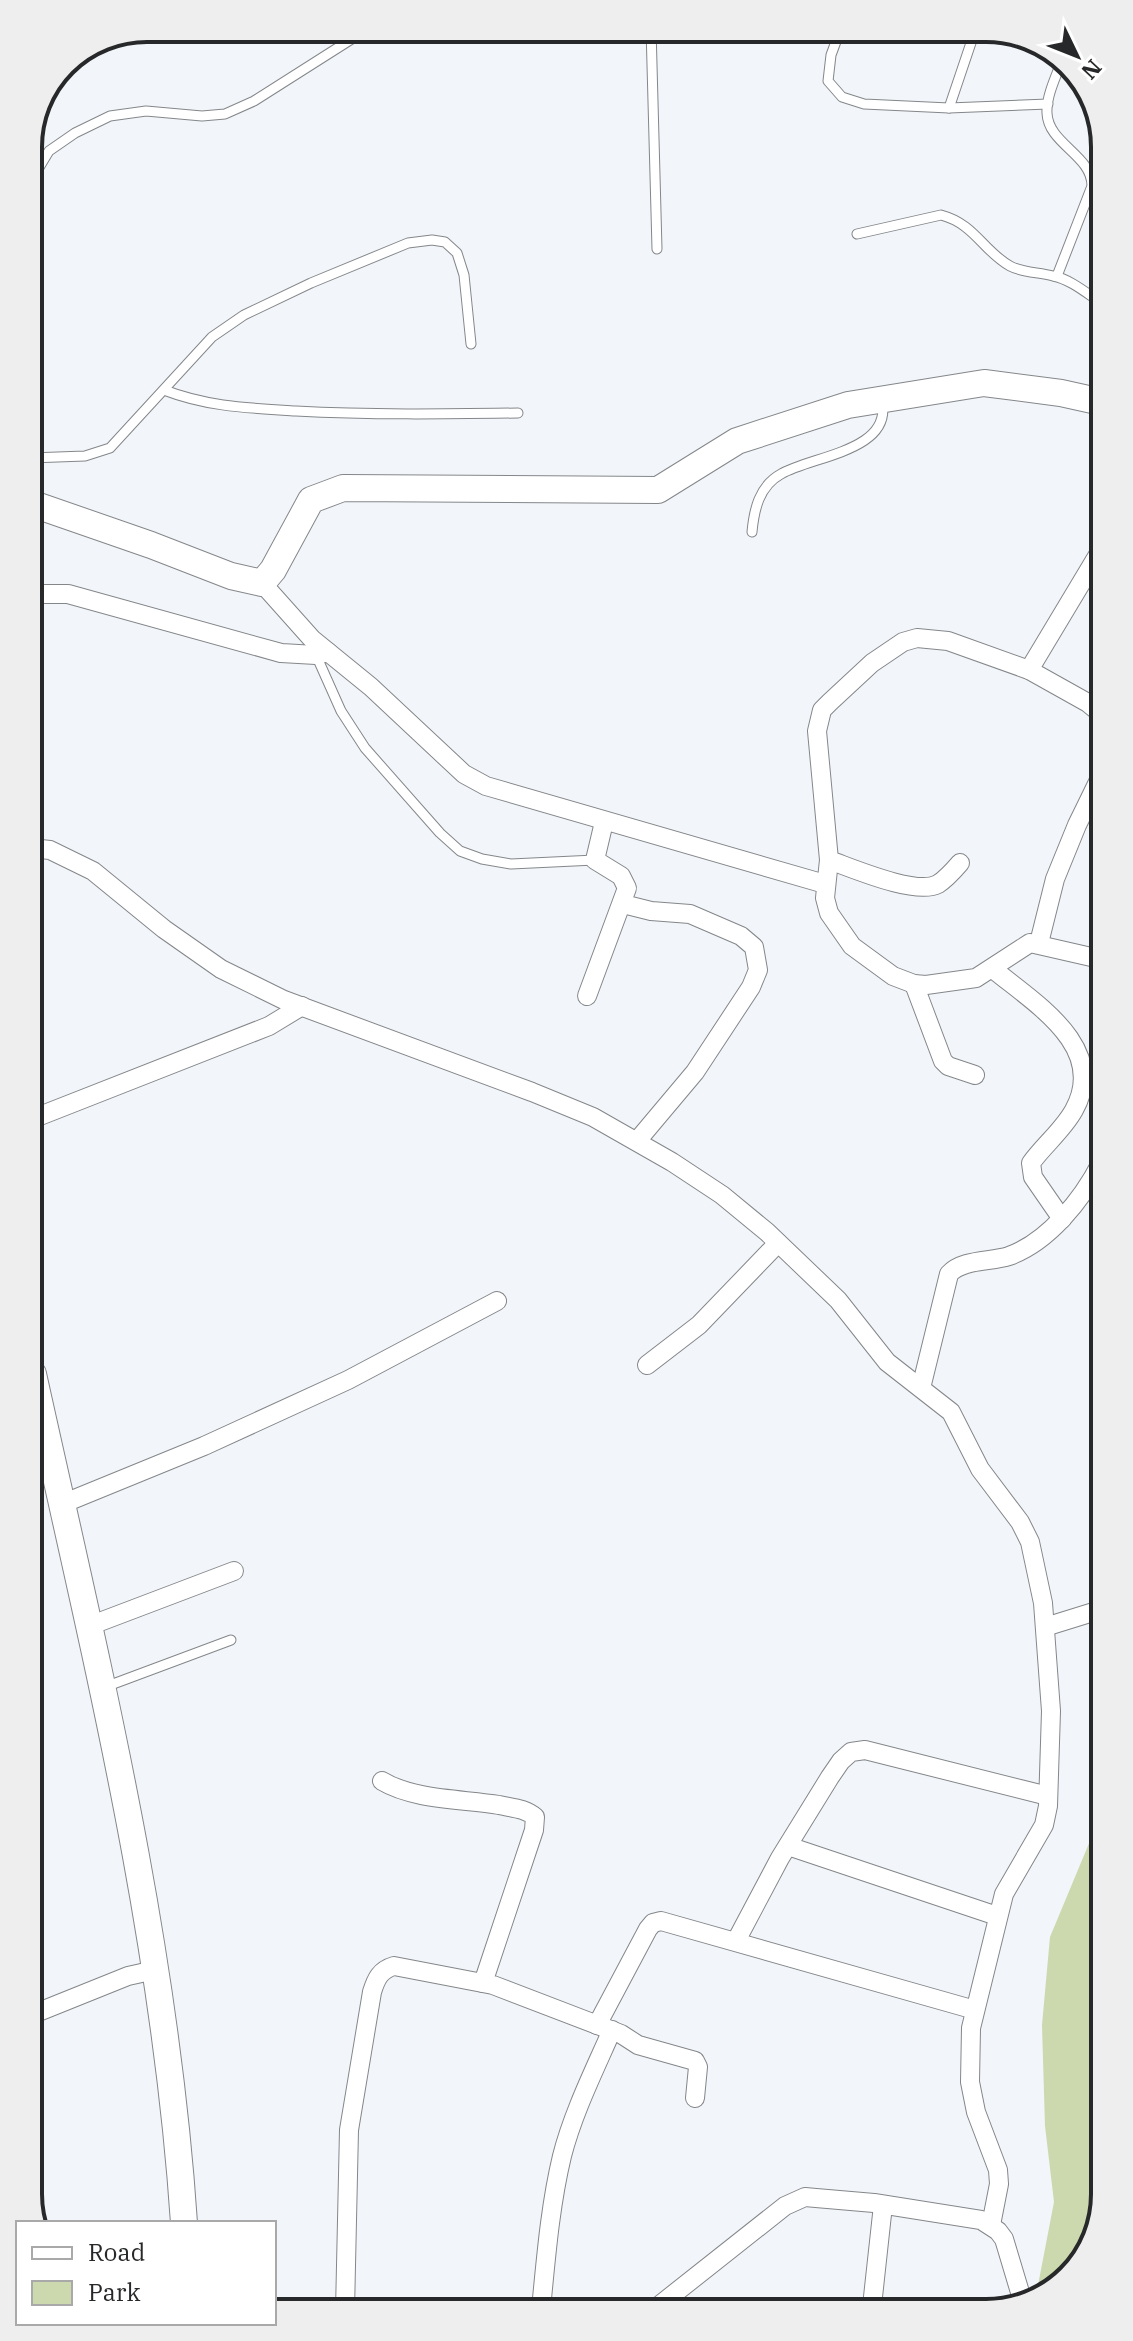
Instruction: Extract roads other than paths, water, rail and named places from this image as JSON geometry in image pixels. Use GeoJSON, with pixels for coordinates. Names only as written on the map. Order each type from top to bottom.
{"type":"FeatureCollection","features":[{"type":"Feature","properties":{"kind":"main road"},"geometry":{"type":"LineString","coordinates":[[42,507],[231,576],[262,583],[273,570],[311,500],[343,488],[658,490],[737,441],[848,405],[984,383],[1091,400]]}},
{"type":"Feature","properties":{"kind":"main road"},"geometry":{"type":"LineString","coordinates":[[42,1414],[102,1688],[155,1970],[178,2143],[184,2221]]}},
{"type":"Feature","properties":{"kind":"street"},"geometry":{"type":"LineString","coordinates":[[1029,670],[1091,567]]}},
{"type":"Feature","properties":{"kind":"street"},"geometry":{"type":"LineString","coordinates":[[262,583],[322,654],[371,687],[464,774],[486,786],[825,884]]}},
{"type":"Feature","properties":{"kind":"street"},"geometry":{"type":"LineString","coordinates":[[42,594],[68,594],[281,653],[322,654]]}},
{"type":"Feature","properties":{"kind":"street"},"geometry":{"type":"LineString","coordinates":[[1091,705],[1029,670],[948,641],[917,638],[903,642],[872,663],[830,702],[822,710],[817,731],[829,860],[825,884],[829,913],[852,946],[893,976],[914,984],[954,983],[976,978],[1023,946],[1039,943],[1091,957]]}},
{"type":"Feature","properties":{"kind":"street"},"geometry":{"type":"LineString","coordinates":[[1039,943],[1055,879],[1091,796]]}},
{"type":"Feature","properties":{"kind":"street"},"geometry":{"type":"LineString","coordinates":[[587,996],[627,888],[625,881],[595,860],[604,822]]}},
{"type":"Feature","properties":{"kind":"street"},"geometry":{"type":"LineString","coordinates":[[42,849],[93,871],[164,929],[221,969],[284,1000],[532,1092],[593,1117],[637,1141],[722,1195],[778,1243],[838,1300],[887,1362],[951,1412],[980,1469],[1026,1531],[1043,1603],[1051,1711],[1044,1825],[1004,1894],[975,2010],[969,2056],[976,2112],[998,2170],[999,2184],[991,2225]]}},
{"type":"Feature","properties":{"kind":"street"},"geometry":{"type":"LineString","coordinates":[[829,860],[882,879],[907,885],[931,886],[938,884],[960,863]]}},
{"type":"Feature","properties":{"kind":"street"},"geometry":{"type":"LineString","coordinates":[[623,904],[651,911],[690,914],[741,936],[754,947],[758,970],[751,987],[695,1072],[637,1141]]}},
{"type":"Feature","properties":{"kind":"street"},"geometry":{"type":"LineString","coordinates":[[993,969],[1066,1031],[1082,1069],[1081,1096],[1073,1112],[1036,1156],[1030,1169],[1062,1219]]}},
{"type":"Feature","properties":{"kind":"street"},"geometry":{"type":"LineString","coordinates":[[914,984],[945,1064],[975,1075]]}},
{"type":"Feature","properties":{"kind":"street"},"geometry":{"type":"LineString","coordinates":[[42,1115],[269,1026],[302,1006]]}},
{"type":"Feature","properties":{"kind":"street"},"geometry":{"type":"LineString","coordinates":[[921,1388],[949,1274],[960,1266],[1011,1255],[1062,1219],[1074,1207],[1091,1179]]}},
{"type":"Feature","properties":{"kind":"street"},"geometry":{"type":"LineString","coordinates":[[647,1365],[699,1325],[778,1243]]}},
{"type":"Feature","properties":{"kind":"street"},"geometry":{"type":"LineString","coordinates":[[62,1504],[204,1446],[348,1380],[497,1301]]}},
{"type":"Feature","properties":{"kind":"street"},"geometry":{"type":"LineString","coordinates":[[89,1626],[234,1571]]}},
{"type":"Feature","properties":{"kind":"street"},"geometry":{"type":"LineString","coordinates":[[1045,1627],[1091,1613]]}},
{"type":"Feature","properties":{"kind":"street"},"geometry":{"type":"LineString","coordinates":[[736,1941],[788,1846],[830,1777],[851,1752],[865,1750],[1048,1796]]}},
{"type":"Feature","properties":{"kind":"street"},"geometry":{"type":"LineString","coordinates":[[382,1781],[413,1794],[523,1810],[535,1817],[534,1830],[483,1983]]}},
{"type":"Feature","properties":{"kind":"street"},"geometry":{"type":"LineString","coordinates":[[788,1846],[997,1916]]}},
{"type":"Feature","properties":{"kind":"street"},"geometry":{"type":"LineString","coordinates":[[542,2299],[562,2153],[605,2028],[653,1923],[661,1921],[736,1941],[975,2010]]}},
{"type":"Feature","properties":{"kind":"street"},"geometry":{"type":"LineString","coordinates":[[345,2299],[349,2130],[376,1980],[385,1969],[394,1966],[483,1983],[629,2037],[638,2045],[695,2061],[698,2067],[695,2098]]}},
{"type":"Feature","properties":{"kind":"street"},"geometry":{"type":"LineString","coordinates":[[42,2011],[128,1976],[155,1970]]}},
{"type":"Feature","properties":{"kind":"street"},"geometry":{"type":"LineString","coordinates":[[667,2299],[785,2206],[805,2197],[970,2218],[991,2225],[1004,2239],[1020,2293]]}},
{"type":"Feature","properties":{"kind":"street"},"geometry":{"type":"LineString","coordinates":[[873,2299],[883,2205]]}},
{"type":"Feature","properties":{"kind":"lane"},"geometry":{"type":"LineString","coordinates":[[42,163],[49,151],[75,133],[110,116],[146,111],[202,116],[225,114],[254,101],[347,42]]}},
{"type":"Feature","properties":{"kind":"lane"},"geometry":{"type":"LineString","coordinates":[[651,42],[657,249]]}},
{"type":"Feature","properties":{"kind":"lane"},"geometry":{"type":"LineString","coordinates":[[836,42],[828,81],[842,97],[864,104],[949,108],[1048,104]]}},
{"type":"Feature","properties":{"kind":"lane"},"geometry":{"type":"LineString","coordinates":[[949,108],[971,42]]}},
{"type":"Feature","properties":{"kind":"lane"},"geometry":{"type":"LineString","coordinates":[[1051,96],[1049,124],[1091,175]]}},
{"type":"Feature","properties":{"kind":"lane"},"geometry":{"type":"LineString","coordinates":[[1057,276],[1091,189]]}},
{"type":"Feature","properties":{"kind":"lane"},"geometry":{"type":"LineString","coordinates":[[857,234],[941,215],[955,218],[968,226],[1013,268],[1057,276],[1091,296]]}},
{"type":"Feature","properties":{"kind":"lane"},"geometry":{"type":"LineString","coordinates":[[42,458],[85,456],[110,448],[212,337],[244,315],[408,243],[445,242],[457,253],[464,275],[471,344]]}},
{"type":"Feature","properties":{"kind":"lane"},"geometry":{"type":"LineString","coordinates":[[164,390],[195,402],[233,407],[366,415],[518,413]]}},
{"type":"Feature","properties":{"kind":"lane"},"geometry":{"type":"LineString","coordinates":[[752,532],[757,502],[764,489],[779,474],[860,444],[873,435],[882,424],[881,399]]}},
{"type":"Feature","properties":{"kind":"lane"},"geometry":{"type":"LineString","coordinates":[[322,654],[341,711],[365,748],[440,833],[460,851],[511,864],[595,860]]}},
{"type":"Feature","properties":{"kind":"lane"},"geometry":{"type":"LineString","coordinates":[[102,1688],[231,1640]]}}]}
